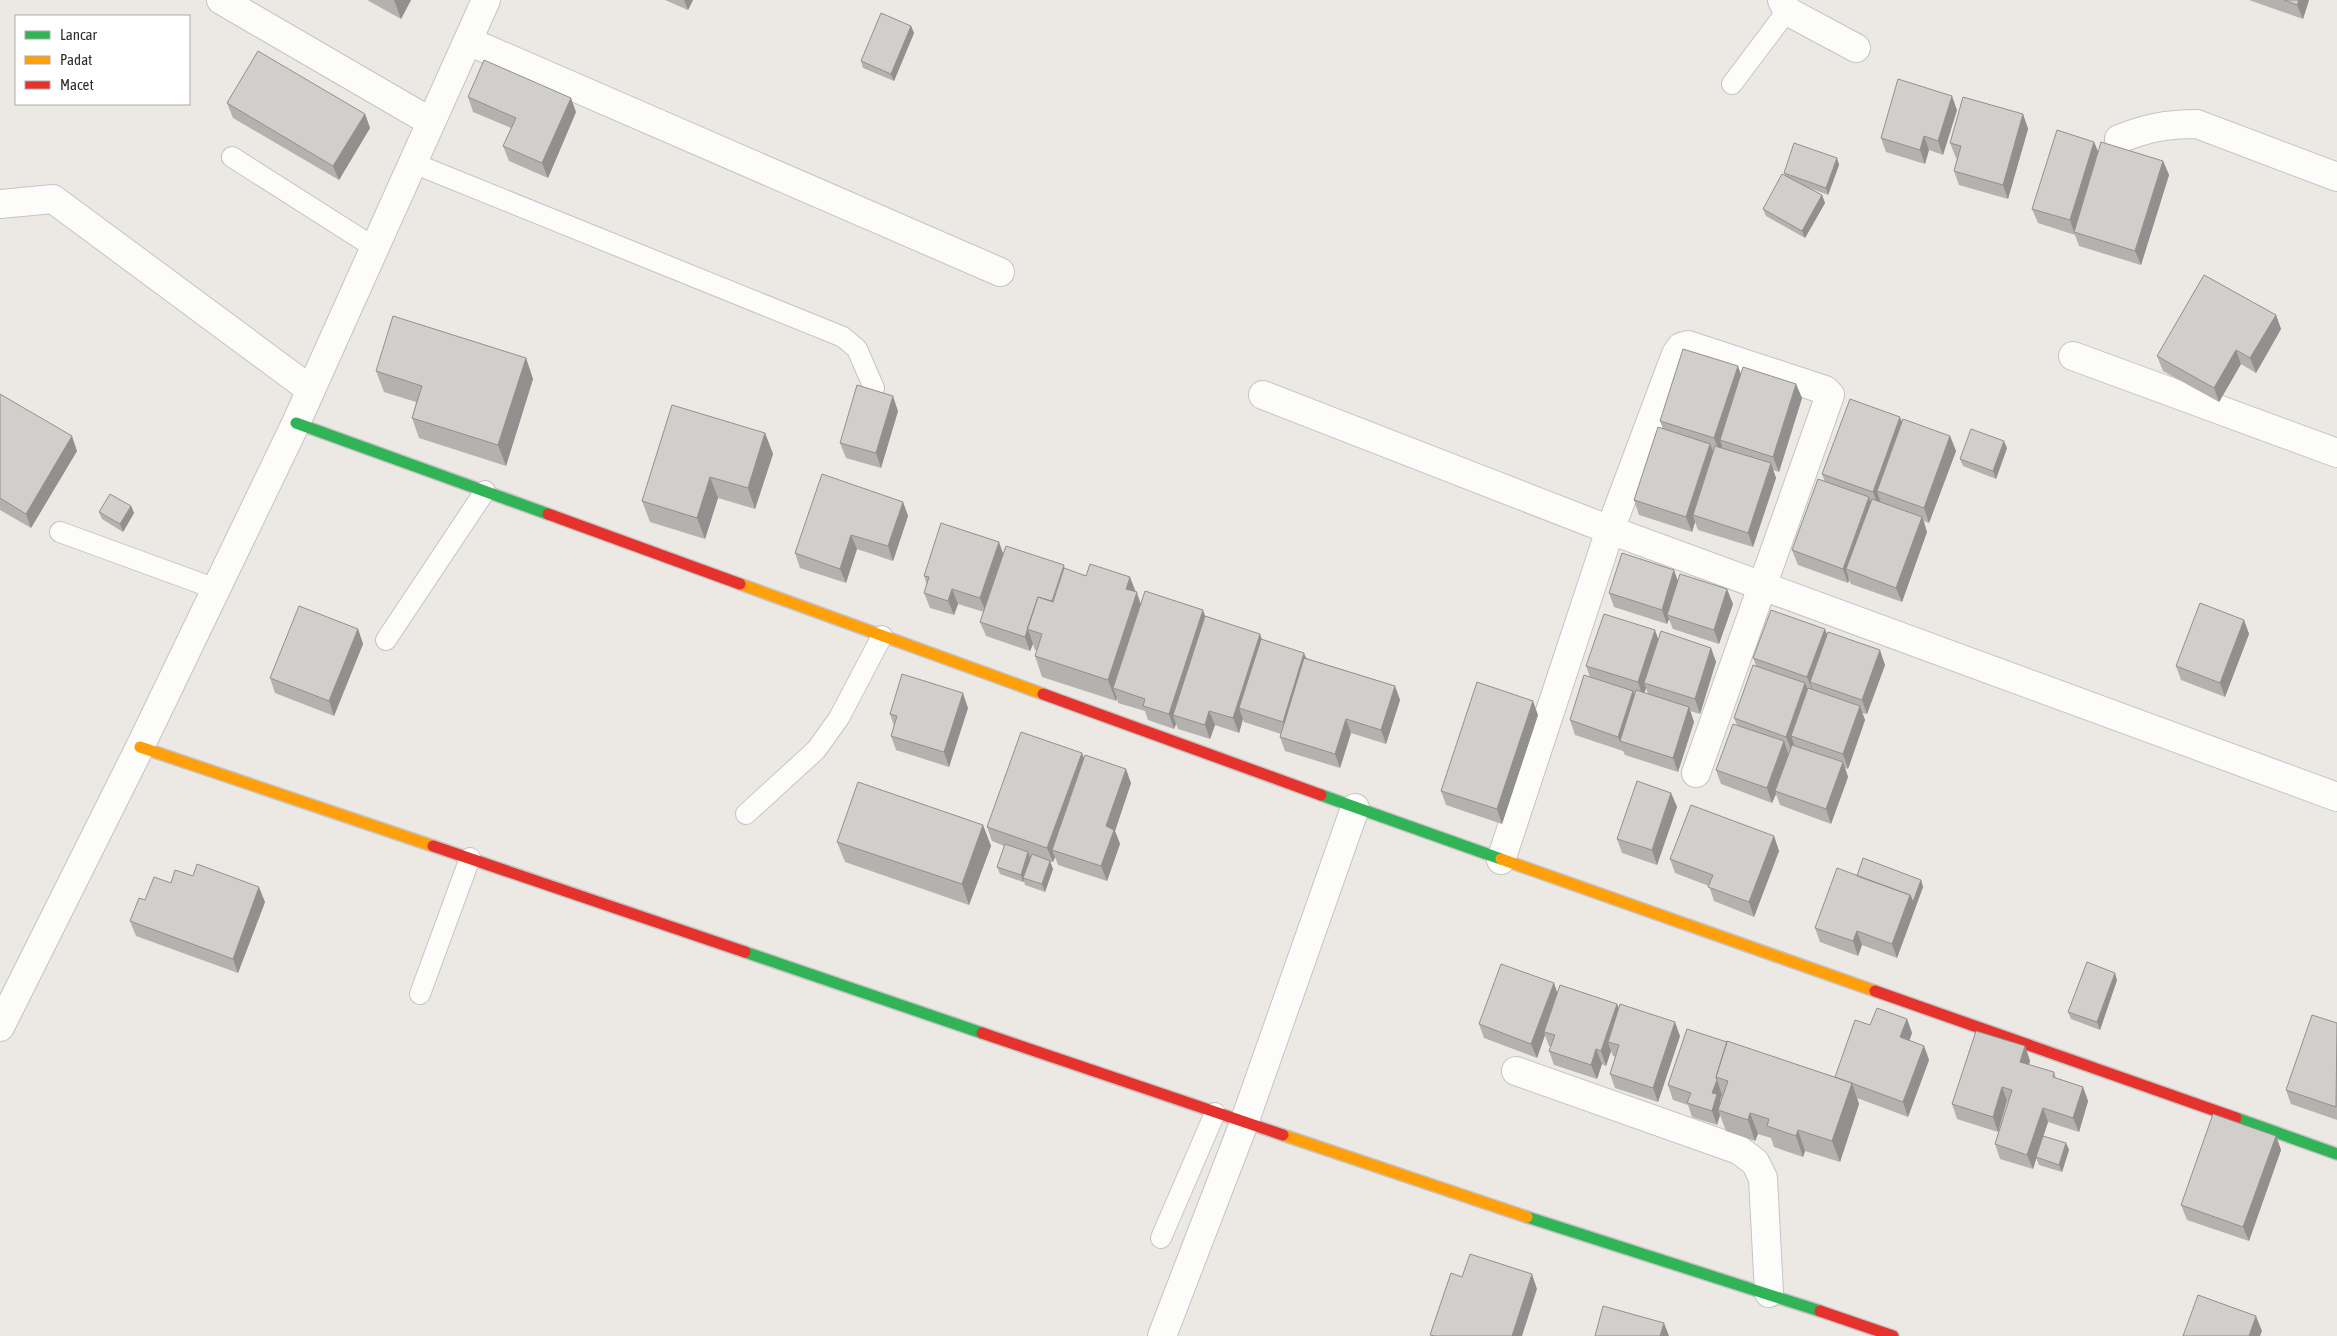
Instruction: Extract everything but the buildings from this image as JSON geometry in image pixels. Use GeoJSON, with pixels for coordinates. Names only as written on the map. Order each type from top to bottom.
{"type":"FeatureCollection","features":[{"type":"Feature","properties":{"kind":"street"},"geometry":{"type":"LineString","coordinates":[[221,0],[431,122]]}},
{"type":"Feature","properties":{"kind":"street"},"geometry":{"type":"LineString","coordinates":[[2,1016],[140,747],[296,423],[486,0]]}},
{"type":"Feature","properties":{"kind":"street"},"geometry":{"type":"LineString","coordinates":[[1785,6],[1856,48]]}},
{"type":"Feature","properties":{"kind":"street"},"geometry":{"type":"LineString","coordinates":[[468,41],[1000,272]]}},
{"type":"Feature","properties":{"kind":"street"},"geometry":{"type":"LineString","coordinates":[[2119,140],[2148,128],[2172,124],[2197,124],[2337,177]]}},
{"type":"Feature","properties":{"kind":"street"},"geometry":{"type":"LineString","coordinates":[[0,204],[53,199],[310,390]]}},
{"type":"Feature","properties":{"kind":"street"},"geometry":{"type":"LineString","coordinates":[[1501,860],[1610,530],[1676,354],[1682,347],[1688,345],[1696,346],[1825,390],[1830,395],[1696,774]]}},
{"type":"Feature","properties":{"kind":"street"},"geometry":{"type":"LineString","coordinates":[[2073,356],[2337,452]]}},
{"type":"Feature","properties":{"kind":"street"},"geometry":{"type":"LineString","coordinates":[[1263,395],[1610,530],[1764,584],[2337,797]]}},
{"type":"Feature","properties":{"kind":"street"},"geometry":{"type":"LineString","coordinates":[[296,423],[1355,808],[2337,1154]]}},
{"type":"Feature","properties":{"kind":"street"},"geometry":{"type":"LineString","coordinates":[[140,747],[1567,1232],[1769,1293],[1893,1336]]}},
{"type":"Feature","properties":{"kind":"street"},"geometry":{"type":"LineString","coordinates":[[1162,1336],[1244,1123],[1355,808]]}},
{"type":"Feature","properties":{"kind":"street"},"geometry":{"type":"LineString","coordinates":[[1516,1071],[1739,1150],[1755,1162],[1764,1178],[1769,1293]]}},
{"type":"Feature","properties":{"kind":"lane"},"geometry":{"type":"LineString","coordinates":[[1732,84],[1785,6]]}},
{"type":"Feature","properties":{"kind":"lane"},"geometry":{"type":"LineString","coordinates":[[232,157],[375,248]]}},
{"type":"Feature","properties":{"kind":"lane"},"geometry":{"type":"LineString","coordinates":[[413,163],[843,336],[857,349],[874,388]]}},
{"type":"Feature","properties":{"kind":"lane"},"geometry":{"type":"LineString","coordinates":[[386,640],[486,492]]}},
{"type":"Feature","properties":{"kind":"lane"},"geometry":{"type":"LineString","coordinates":[[60,532],[216,589]]}},
{"type":"Feature","properties":{"kind":"lane"},"geometry":{"type":"LineString","coordinates":[[746,814],[816,750],[840,718],[882,636]]}},
{"type":"Feature","properties":{"kind":"lane"},"geometry":{"type":"LineString","coordinates":[[420,994],[470,858]]}},
{"type":"Feature","properties":{"kind":"lane"},"geometry":{"type":"LineString","coordinates":[[1161,1238],[1215,1113]]}},
{"type":"Feature","properties":{"kind":"traffic: fast"},"geometry":{"type":"LineString","coordinates":[[296,423],[548,514]]}},
{"type":"Feature","properties":{"kind":"traffic: fast"},"geometry":{"type":"LineString","coordinates":[[1321,795],[1501,859]]}},
{"type":"Feature","properties":{"kind":"traffic: fast"},"geometry":{"type":"LineString","coordinates":[[745,952],[982,1033]]}},
{"type":"Feature","properties":{"kind":"traffic: fast"},"geometry":{"type":"LineString","coordinates":[[2236,1118],[2337,1154]]}},
{"type":"Feature","properties":{"kind":"traffic: fast"},"geometry":{"type":"LineString","coordinates":[[1527,1217],[1820,1311]]}},
{"type":"Feature","properties":{"kind":"traffic: slow"},"geometry":{"type":"LineString","coordinates":[[740,584],[1043,694]]}},
{"type":"Feature","properties":{"kind":"traffic: slow"},"geometry":{"type":"LineString","coordinates":[[140,747],[433,846]]}},
{"type":"Feature","properties":{"kind":"traffic: slow"},"geometry":{"type":"LineString","coordinates":[[1501,859],[1875,991]]}},
{"type":"Feature","properties":{"kind":"traffic: slow"},"geometry":{"type":"LineString","coordinates":[[1283,1135],[1527,1217]]}},
{"type":"Feature","properties":{"kind":"traffic: jam"},"geometry":{"type":"LineString","coordinates":[[548,514],[740,584]]}},
{"type":"Feature","properties":{"kind":"traffic: jam"},"geometry":{"type":"LineString","coordinates":[[1043,694],[1321,795]]}},
{"type":"Feature","properties":{"kind":"traffic: jam"},"geometry":{"type":"LineString","coordinates":[[433,846],[745,952]]}},
{"type":"Feature","properties":{"kind":"traffic: jam"},"geometry":{"type":"LineString","coordinates":[[1875,991],[2236,1118]]}},
{"type":"Feature","properties":{"kind":"traffic: jam"},"geometry":{"type":"LineString","coordinates":[[982,1033],[1283,1135]]}},
{"type":"Feature","properties":{"kind":"traffic: jam"},"geometry":{"type":"LineString","coordinates":[[1820,1311],[1893,1336]]}}]}
